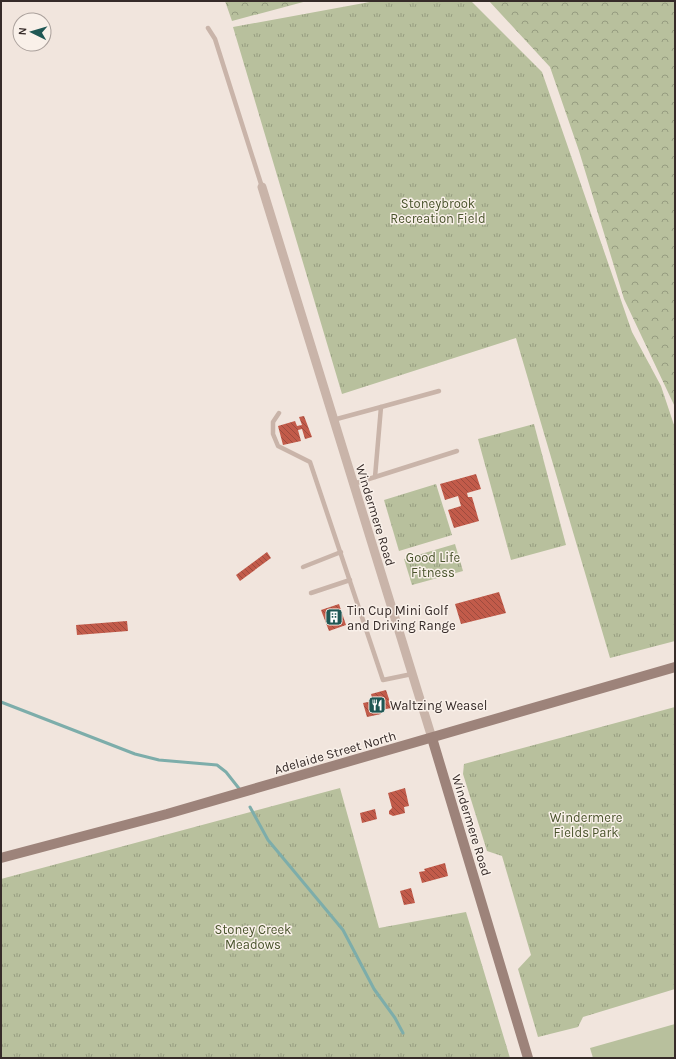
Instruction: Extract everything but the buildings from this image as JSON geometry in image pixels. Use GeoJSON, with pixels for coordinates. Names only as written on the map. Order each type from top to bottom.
{"type":"FeatureCollection","features":[{"type":"Feature","properties":{"kind":"main road","name":"Adelaide Street North"},"geometry":{"type":"LineString","coordinates":[[1,858],[167,814],[675,667]]}},
{"type":"Feature","properties":{"kind":"main road","name":"Windermere Road"},"geometry":{"type":"LineString","coordinates":[[432,738],[528,1058]]}},
{"type":"Feature","properties":{"kind":"street","name":"Windermere Road"},"geometry":{"type":"LineString","coordinates":[[262,187],[432,738]]}},
{"type":"Feature","properties":{"kind":"lane"},"geometry":{"type":"LineString","coordinates":[[208,28],[215,39],[262,187]]}},
{"type":"Feature","properties":{"kind":"lane"},"geometry":{"type":"LineString","coordinates":[[333,420],[439,391]]}},
{"type":"Feature","properties":{"kind":"lane"},"geometry":{"type":"LineString","coordinates":[[375,477],[381,406]]}},
{"type":"Feature","properties":{"kind":"lane"},"geometry":{"type":"LineString","coordinates":[[279,413],[273,422],[273,434],[278,446],[310,462],[383,680],[412,674]]}},
{"type":"Feature","properties":{"kind":"lane"},"geometry":{"type":"LineString","coordinates":[[353,484],[457,451]]}},
{"type":"Feature","properties":{"kind":"lane"},"geometry":{"type":"LineString","coordinates":[[303,567],[341,552]]}},
{"type":"Feature","properties":{"kind":"lane"},"geometry":{"type":"LineString","coordinates":[[311,593],[350,580]]}},
{"type":"Feature","properties":{"kind":"green space"},"geometry":{"type":"Polygon","coordinates":[[[225,1],[307,1],[232,21],[225,1]]]}},
{"type":"Feature","properties":{"kind":"green space","name":"Stoneybrook Recreation Field"},"geometry":{"type":"Polygon","coordinates":[[[375,1],[471,1],[542,72],[632,332],[661,386],[675,428],[675,641],[610,658],[516,338],[342,394],[233,27],[375,1]]]}},
{"type":"Feature","properties":{"kind":"green space"},"geometry":{"type":"Polygon","coordinates":[[[489,1],[675,1],[675,407],[624,299],[579,151],[550,67],[489,1]]]}},
{"type":"Feature","properties":{"kind":"green space"},"geometry":{"type":"Polygon","coordinates":[[[534,424],[566,545],[511,560],[478,439],[534,424]]]}},
{"type":"Feature","properties":{"kind":"green space"},"geometry":{"type":"Polygon","coordinates":[[[436,484],[452,535],[399,551],[384,500],[436,484]]]}},
{"type":"Feature","properties":{"kind":"green space","name":"Good Life Fitness"},"geometry":{"type":"Polygon","coordinates":[[[455,544],[463,571],[412,585],[404,559],[455,544]]]}},
{"type":"Feature","properties":{"kind":"green space","name":"Windermere Fields Park"},"geometry":{"type":"Polygon","coordinates":[[[675,707],[675,989],[583,1017],[578,1027],[538,1037],[518,969],[531,955],[502,856],[487,851],[463,774],[464,764],[675,707]]]}},
{"type":"Feature","properties":{"kind":"green space","name":"Stoney Creek Meadows"},"geometry":{"type":"Polygon","coordinates":[[[340,788],[379,928],[466,912],[510,1058],[1,1058],[1,879],[340,788]]]}},
{"type":"Feature","properties":{"kind":"green space"},"geometry":{"type":"Polygon","coordinates":[[[675,1024],[675,1058],[593,1058],[590,1048],[675,1024]]]}},
{"type":"Feature","properties":{"kind":"waterway"},"geometry":{"type":"LineString","coordinates":[[1,702],[135,754],[159,760],[217,765],[226,772],[241,791]]}},
{"type":"Feature","properties":{"kind":"waterway"},"geometry":{"type":"LineString","coordinates":[[250,807],[268,840],[343,930],[374,989],[395,1018],[403,1033]]}},
{"type":"Feature","properties":{"kind":"place","name":"Tin Cup Mini Golf and Driving Range"},"geometry":{"type":"Point","coordinates":[334,617]}},
{"type":"Feature","properties":{"kind":"place","name":"Waltzing Weasel"},"geometry":{"type":"Point","coordinates":[377,705]}}]}
